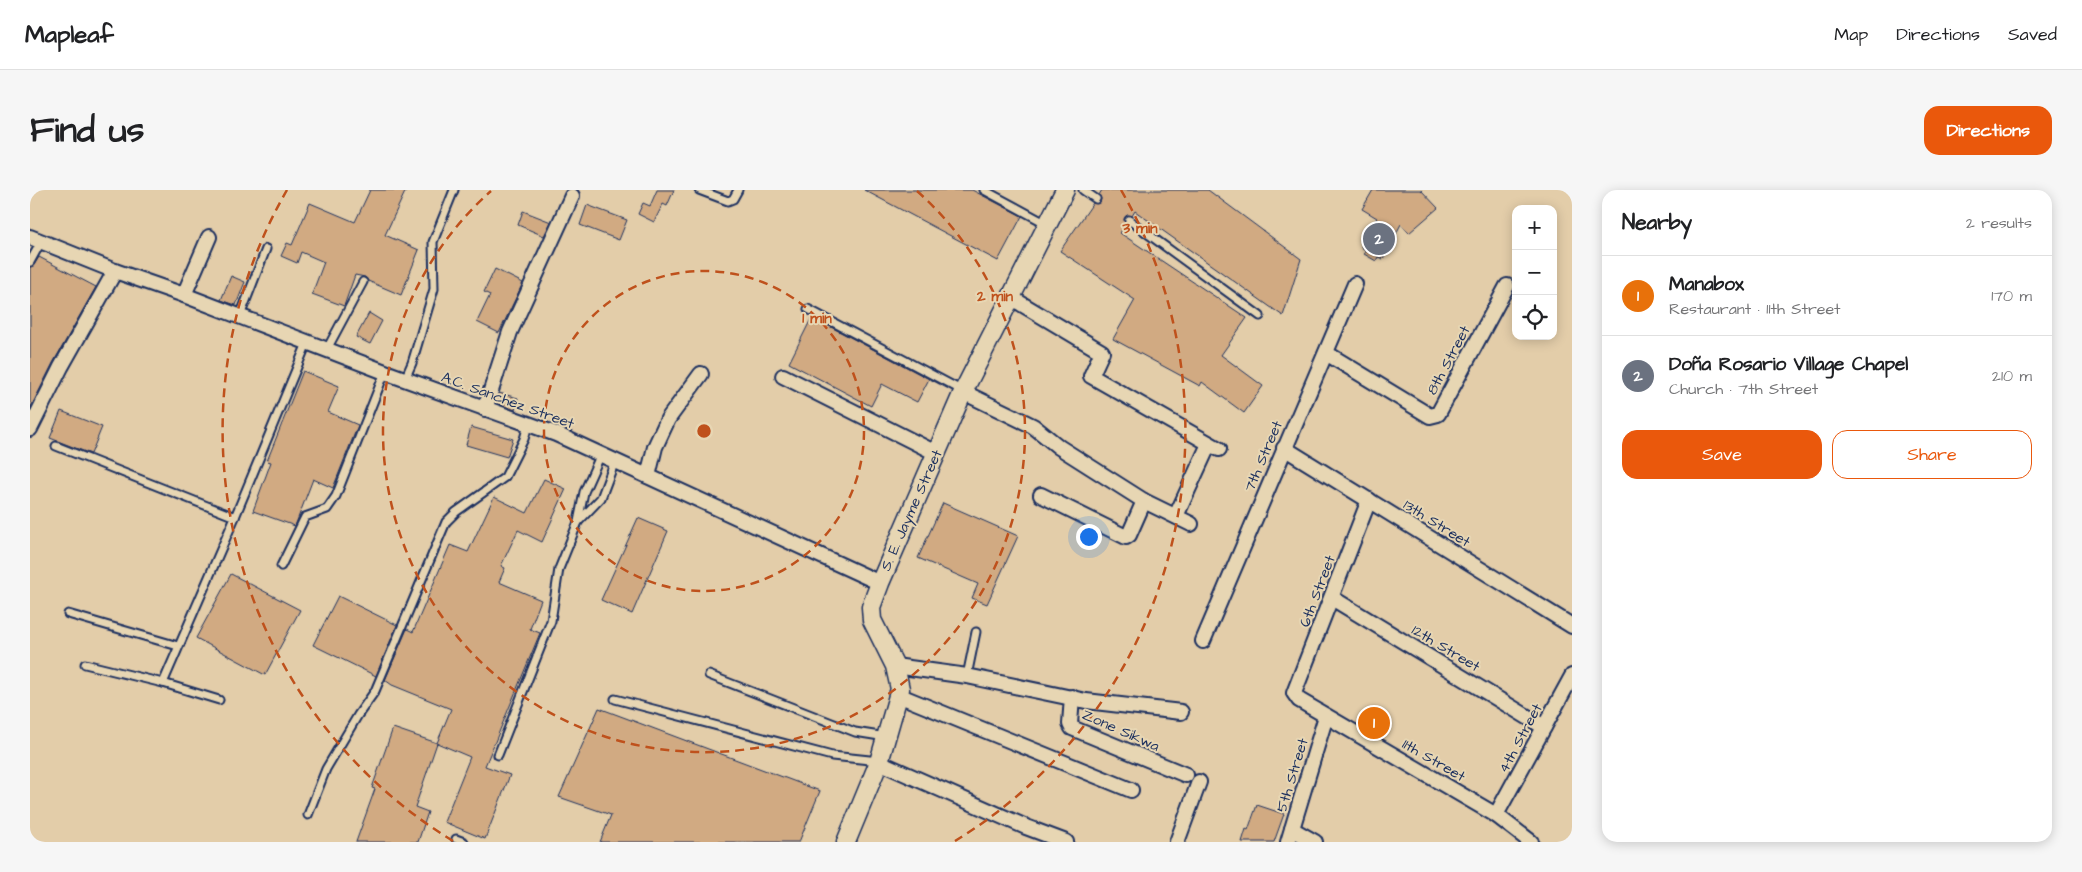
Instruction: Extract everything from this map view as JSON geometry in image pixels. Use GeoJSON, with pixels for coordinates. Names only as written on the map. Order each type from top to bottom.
{"type":"FeatureCollection","features":[{"type":"Feature","properties":{"kind":"street","name":"S. E. Jayme Street"},"geometry":{"type":"LineString","coordinates":[[847,842],[879,762],[900,689],[895,666],[872,620],[871,607],[963,392],[1065,190]]}},
{"type":"Feature","properties":{"kind":"street"},"geometry":{"type":"LineString","coordinates":[[486,409],[510,332],[572,196]]}},
{"type":"Feature","properties":{"kind":"street"},"geometry":{"type":"LineString","coordinates":[[184,294],[209,237]]}},
{"type":"Feature","properties":{"kind":"street","name":"A.C. Sanchez Street"},"geometry":{"type":"LineString","coordinates":[[35,239],[115,271],[184,294],[385,372],[556,434],[880,583]]}},
{"type":"Feature","properties":{"kind":"street"},"geometry":{"type":"LineString","coordinates":[[30,429],[61,367],[115,271]]}},
{"type":"Feature","properties":{"kind":"street","name":"7th Street"},"geometry":{"type":"LineString","coordinates":[[1203,641],[1355,284]]}},
{"type":"Feature","properties":{"kind":"street","name":"8th Street"},"geometry":{"type":"LineString","coordinates":[[1326,353],[1430,416],[1435,416],[1438,414],[1507,286]]}},
{"type":"Feature","properties":{"kind":"street"},"geometry":{"type":"LineString","coordinates":[[1010,298],[1102,352],[1091,376],[1214,446],[1176,516]]}},
{"type":"Feature","properties":{"kind":"street"},"geometry":{"type":"LineString","coordinates":[[648,476],[655,447],[668,419],[701,374]]}},
{"type":"Feature","properties":{"kind":"street"},"geometry":{"type":"LineString","coordinates":[[782,376],[936,453]]}},
{"type":"Feature","properties":{"kind":"street"},"geometry":{"type":"LineString","coordinates":[[963,392],[1033,426],[1059,448],[1144,501],[1191,524]]}},
{"type":"Feature","properties":{"kind":"street","name":"13th Street"},"geometry":{"type":"LineString","coordinates":[[1284,448],[1572,626]]}},
{"type":"Feature","properties":{"kind":"street"},"geometry":{"type":"LineString","coordinates":[[1041,495],[1126,536],[1129,535],[1144,501]]}},
{"type":"Feature","properties":{"kind":"street","name":"6th Street"},"geometry":{"type":"LineString","coordinates":[[1294,693],[1369,500]]}},
{"type":"Feature","properties":{"kind":"street","name":"12th Street"},"geometry":{"type":"LineString","coordinates":[[1332,598],[1544,727]]}},
{"type":"Feature","properties":{"kind":"street"},"geometry":{"type":"LineString","coordinates":[[895,666],[967,676],[1086,701],[1181,712]]}},
{"type":"Feature","properties":{"kind":"street","name":"4th Street"},"geometry":{"type":"LineString","coordinates":[[1496,815],[1572,676]]}},
{"type":"Feature","properties":{"kind":"street","name":"11th Street"},"geometry":{"type":"LineString","coordinates":[[1294,693],[1299,700],[1496,815],[1531,842]]}},
{"type":"Feature","properties":{"kind":"street"},"geometry":{"type":"LineString","coordinates":[[898,695],[1131,790]]}},
{"type":"Feature","properties":{"kind":"street","name":"Zone Sikwa"},"geometry":{"type":"LineString","coordinates":[[1072,697],[1070,724],[1072,728],[1186,776]]}},
{"type":"Feature","properties":{"kind":"street","name":"5th Street"},"geometry":{"type":"LineString","coordinates":[[1290,836],[1326,716]]}},
{"type":"Feature","properties":{"kind":"street"},"geometry":{"type":"LineString","coordinates":[[879,762],[1066,842]]}},
{"type":"Feature","properties":{"kind":"street"},"geometry":{"type":"LineString","coordinates":[[1177,842],[1200,782]]}},
{"type":"Feature","properties":{"kind":"street"},"geometry":{"type":"LineString","coordinates":[[1290,836],[1315,842]]}},
{"type":"Feature","properties":{"kind":"lane"},"geometry":{"type":"LineString","coordinates":[[405,379],[412,363],[434,289],[433,242],[454,190]]}},
{"type":"Feature","properties":{"kind":"lane"},"geometry":{"type":"LineString","coordinates":[[699,190],[728,201],[733,199],[738,190]]}},
{"type":"Feature","properties":{"kind":"lane"},"geometry":{"type":"LineString","coordinates":[[984,190],[1047,224]]}},
{"type":"Feature","properties":{"kind":"lane"},"geometry":{"type":"LineString","coordinates":[[1083,190],[1096,199]]}},
{"type":"Feature","properties":{"kind":"lane"},"geometry":{"type":"LineString","coordinates":[[1129,220],[1260,316]]}},
{"type":"Feature","properties":{"kind":"lane"},"geometry":{"type":"LineString","coordinates":[[30,262],[35,239]]}},
{"type":"Feature","properties":{"kind":"lane"},"geometry":{"type":"LineString","coordinates":[[240,316],[266,249]]}},
{"type":"Feature","properties":{"kind":"lane"},"geometry":{"type":"LineString","coordinates":[[328,349],[363,282]]}},
{"type":"Feature","properties":{"kind":"lane"},"geometry":{"type":"LineString","coordinates":[[808,309],[963,392]]}},
{"type":"Feature","properties":{"kind":"lane"},"geometry":{"type":"LineString","coordinates":[[164,683],[307,342]]}},
{"type":"Feature","properties":{"kind":"lane"},"geometry":{"type":"LineString","coordinates":[[281,566],[305,516],[327,509],[336,496],[385,372]]}},
{"type":"Feature","properties":{"kind":"lane"},"geometry":{"type":"LineString","coordinates":[[308,815],[326,769],[358,715],[375,691],[446,522],[456,512],[505,477],[524,439],[528,424]]}},
{"type":"Feature","properties":{"kind":"lane"},"geometry":{"type":"LineString","coordinates":[[56,446],[235,517]]}},
{"type":"Feature","properties":{"kind":"lane"},"geometry":{"type":"LineString","coordinates":[[498,755],[552,621],[559,569],[578,522],[584,492],[601,454]]}},
{"type":"Feature","properties":{"kind":"lane"},"geometry":{"type":"LineString","coordinates":[[578,522],[601,498],[615,461]]}},
{"type":"Feature","properties":{"kind":"lane"},"geometry":{"type":"LineString","coordinates":[[68,614],[178,646]]}},
{"type":"Feature","properties":{"kind":"lane"},"geometry":{"type":"LineString","coordinates":[[967,676],[976,632]]}},
{"type":"Feature","properties":{"kind":"lane"},"geometry":{"type":"LineString","coordinates":[[85,664],[164,683],[219,700]]}},
{"type":"Feature","properties":{"kind":"lane"},"geometry":{"type":"LineString","coordinates":[[709,675],[855,732],[886,737]]}},
{"type":"Feature","properties":{"kind":"lane"},"geometry":{"type":"LineString","coordinates":[[615,699],[832,756],[879,762]]}},
{"type":"Feature","properties":{"kind":"lane"},"geometry":{"type":"LineString","coordinates":[[456,839],[464,842]]}},
{"type":"Feature","properties":{"kind":"building"},"geometry":{"type":"Polygon","coordinates":[[[370,190],[406,190],[385,235],[419,250],[401,295],[368,281],[365,277],[355,275],[344,306],[312,294],[324,262],[301,252],[297,263],[281,256],[287,243],[292,245],[310,203],[355,222],[370,190]]]}},
{"type":"Feature","properties":{"kind":"building"},"geometry":{"type":"Polygon","coordinates":[[[657,190],[674,190],[667,206],[663,204],[654,222],[638,214],[643,203],[650,206],[657,190]]]}},
{"type":"Feature","properties":{"kind":"building"},"geometry":{"type":"Polygon","coordinates":[[[864,190],[972,190],[1022,216],[998,261],[864,190]]]}},
{"type":"Feature","properties":{"kind":"building"},"geometry":{"type":"Polygon","coordinates":[[[1102,190],[1208,190],[1301,259],[1283,316],[1135,211],[1132,216],[1127,215],[1124,219],[1126,224],[1120,233],[1247,318],[1221,355],[1263,386],[1244,413],[1202,382],[1200,386],[1113,339],[1135,300],[1060,251],[1093,203],[1100,202],[1099,195],[1102,190]]]}},
{"type":"Feature","properties":{"kind":"building"},"geometry":{"type":"Polygon","coordinates":[[[1373,190],[1421,190],[1438,208],[1409,233],[1401,224],[1383,259],[1378,257],[1376,261],[1364,254],[1366,250],[1361,247],[1377,218],[1362,209],[1373,190]]]}},
{"type":"Feature","properties":{"kind":"building"},"geometry":{"type":"Polygon","coordinates":[[[587,205],[627,220],[619,240],[580,225],[587,205]]]}},
{"type":"Feature","properties":{"kind":"building"},"geometry":{"type":"Polygon","coordinates":[[[523,211],[551,222],[544,236],[518,225],[523,211]]]}},
{"type":"Feature","properties":{"kind":"building"},"geometry":{"type":"Polygon","coordinates":[[[39,257],[96,287],[53,363],[30,409],[30,267],[34,265],[39,257]]]}},
{"type":"Feature","properties":{"kind":"building"},"geometry":{"type":"Polygon","coordinates":[[[495,269],[523,283],[499,333],[477,322],[490,295],[484,292],[495,269]]]}},
{"type":"Feature","properties":{"kind":"building"},"geometry":{"type":"Polygon","coordinates":[[[231,276],[245,282],[236,305],[221,300],[231,276]]]}},
{"type":"Feature","properties":{"kind":"building"},"geometry":{"type":"Polygon","coordinates":[[[369,313],[382,321],[370,344],[356,337],[369,313]]]}},
{"type":"Feature","properties":{"kind":"building"},"geometry":{"type":"Polygon","coordinates":[[[812,317],[929,379],[917,402],[882,384],[871,406],[789,363],[812,317]]]}},
{"type":"Feature","properties":{"kind":"building"},"geometry":{"type":"Polygon","coordinates":[[[303,371],[339,386],[328,412],[358,425],[333,488],[313,479],[295,526],[253,511],[271,462],[267,461],[303,371]]]}},
{"type":"Feature","properties":{"kind":"building"},"geometry":{"type":"Polygon","coordinates":[[[499,393],[518,398],[515,410],[496,403],[499,393]]]}},
{"type":"Feature","properties":{"kind":"building"},"geometry":{"type":"Polygon","coordinates":[[[61,411],[102,427],[91,454],[50,438],[61,411]]]}},
{"type":"Feature","properties":{"kind":"building"},"geometry":{"type":"Polygon","coordinates":[[[471,427],[513,439],[507,457],[466,445],[471,427]]]}},
{"type":"Feature","properties":{"kind":"building"},"geometry":{"type":"Polygon","coordinates":[[[544,479],[566,489],[542,542],[518,530],[501,566],[505,568],[499,582],[541,600],[530,629],[540,633],[485,766],[510,775],[485,839],[444,822],[470,757],[437,743],[451,709],[392,685],[385,680],[407,629],[413,632],[450,545],[468,552],[494,497],[527,513],[544,479]]]}},
{"type":"Feature","properties":{"kind":"building"},"geometry":{"type":"Polygon","coordinates":[[[943,503],[1018,536],[987,604],[972,598],[978,584],[918,558],[943,503]]]}},
{"type":"Feature","properties":{"kind":"building"},"geometry":{"type":"Polygon","coordinates":[[[638,518],[668,531],[632,614],[601,600],[638,518]]]}},
{"type":"Feature","properties":{"kind":"building"},"geometry":{"type":"Polygon","coordinates":[[[231,574],[300,610],[265,675],[196,638],[231,574]]]}},
{"type":"Feature","properties":{"kind":"building"},"geometry":{"type":"Polygon","coordinates":[[[338,596],[397,625],[376,676],[313,645],[338,596]]]}},
{"type":"Feature","properties":{"kind":"building"},"geometry":{"type":"Polygon","coordinates":[[[599,708],[820,791],[799,842],[600,842],[611,815],[559,797],[599,708]]]}},
{"type":"Feature","properties":{"kind":"building"},"geometry":{"type":"Polygon","coordinates":[[[393,728],[437,743],[415,807],[428,812],[418,842],[356,842],[375,789],[372,788],[393,728]]]}},
{"type":"Feature","properties":{"kind":"building"},"geometry":{"type":"Polygon","coordinates":[[[1257,805],[1284,814],[1274,842],[1242,842],[1257,805]]]}},
{"type":"Feature","properties":{"kind":"place","name":"Doña Rosario Village Chapel"},"geometry":{"type":"Point","coordinates":[1379,239]}},
{"type":"Feature","properties":{"kind":"place","name":"Manabox"},"geometry":{"type":"Point","coordinates":[1374,723]}}]}
